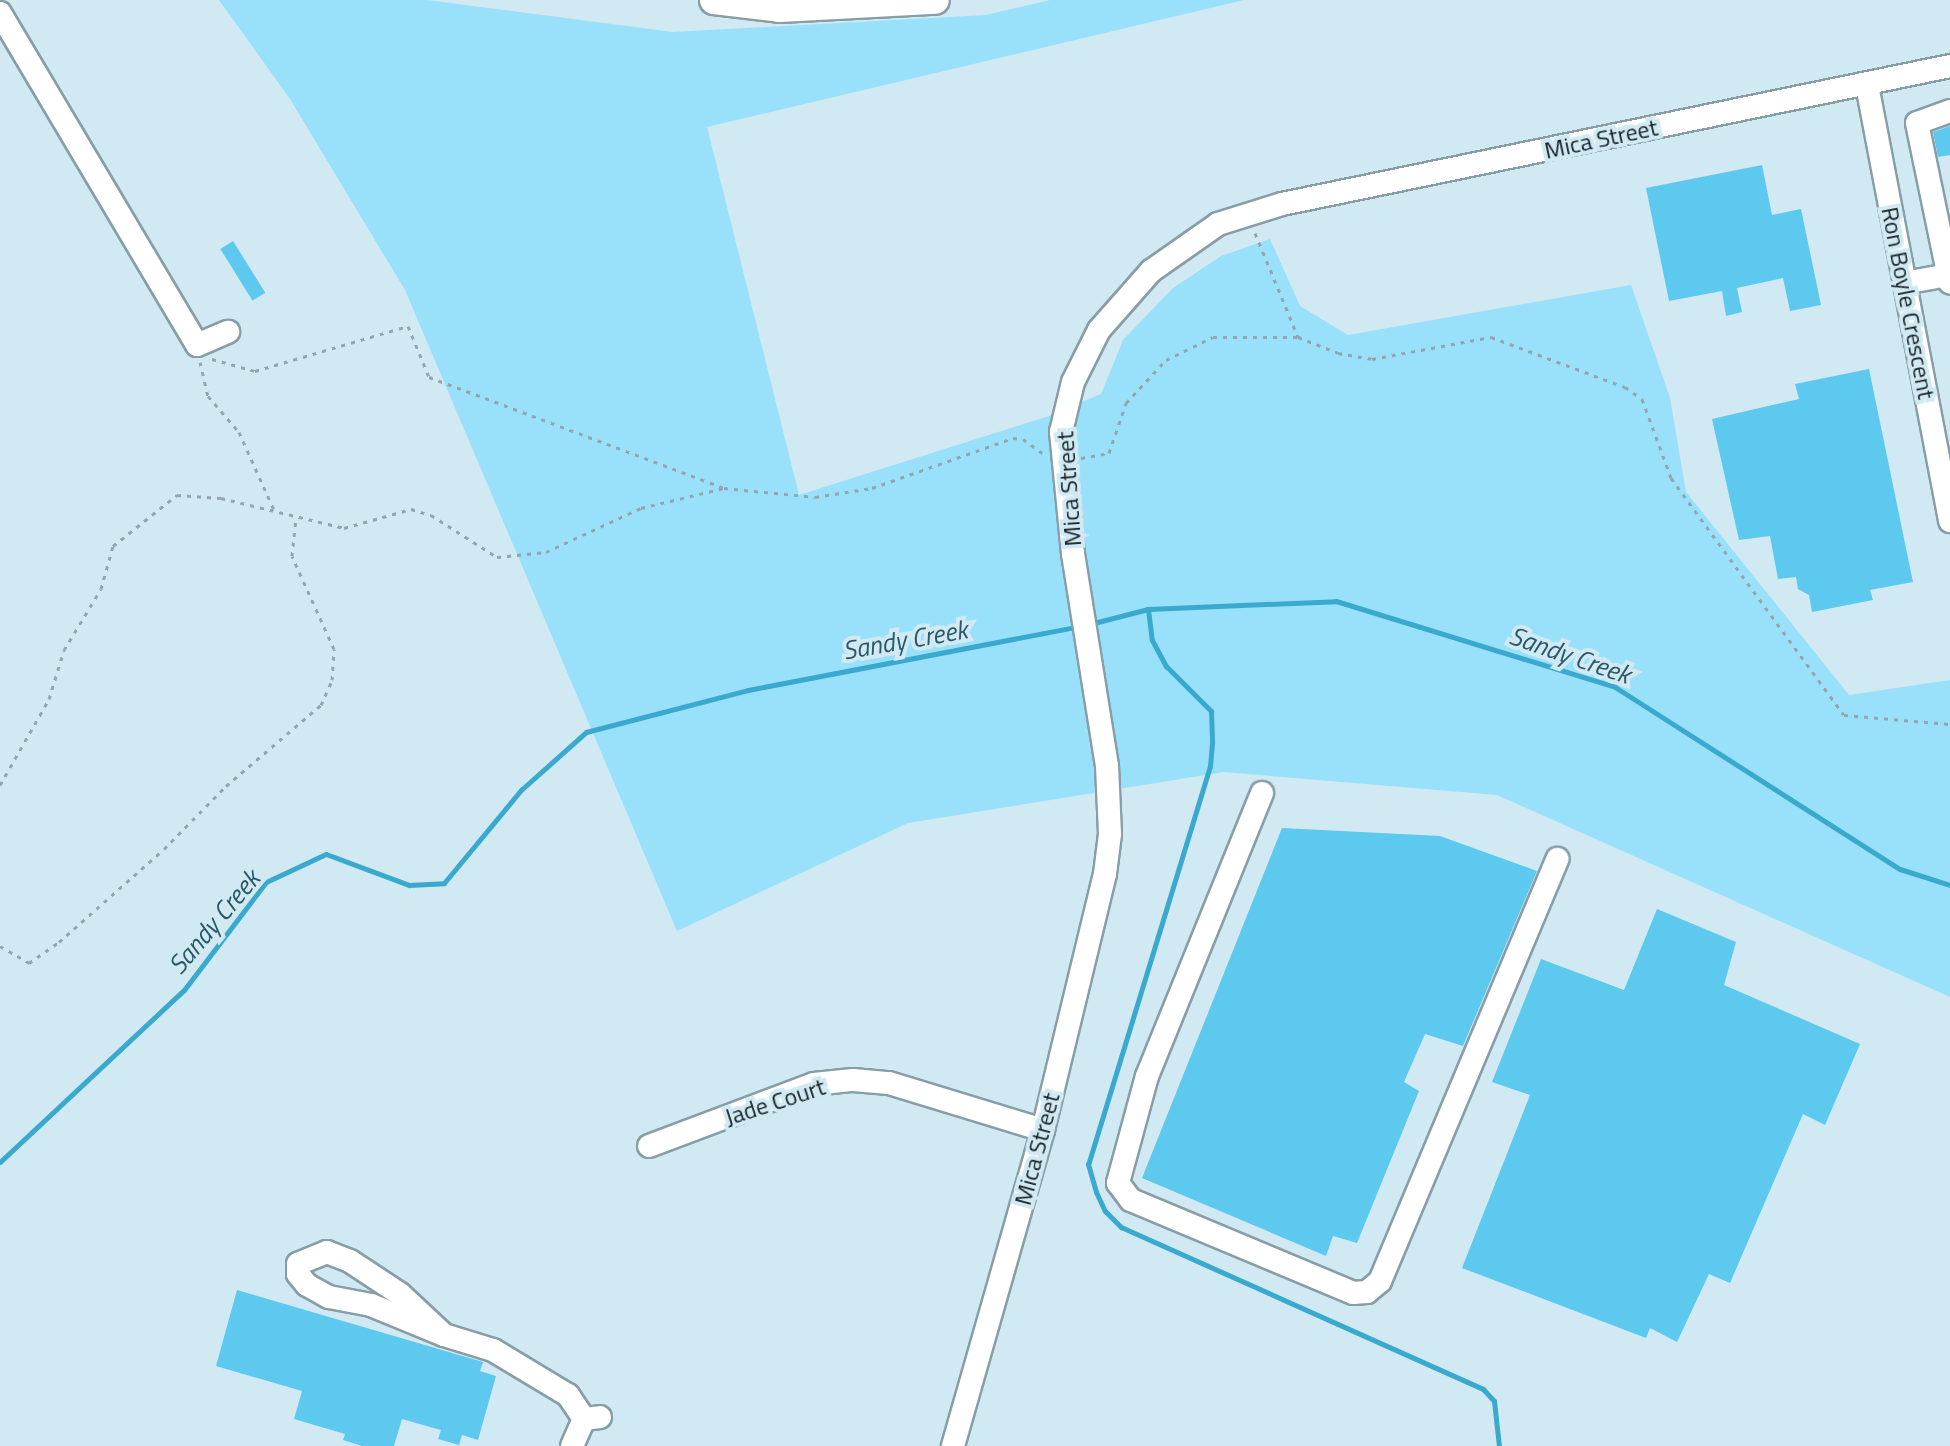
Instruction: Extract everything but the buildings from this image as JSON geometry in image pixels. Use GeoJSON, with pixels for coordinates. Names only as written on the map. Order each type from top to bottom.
{"type":"FeatureCollection","features":[{"type":"Feature","properties":{"kind":"main road"},"geometry":{"type":"LineString","coordinates":[[714,0],[780,8],[935,0]]}},
{"type":"Feature","properties":{"kind":"street"},"geometry":{"type":"LineString","coordinates":[[0,13],[197,345],[228,332]]}},
{"type":"Feature","properties":{"kind":"street","name":"Mica Street"},"geometry":{"type":"LineString","coordinates":[[953,1446],[1043,1130],[1105,874],[1110,834],[1107,766],[1093,696],[1073,554],[1061,432],[1073,382],[1099,330],[1151,271],[1218,224],[1248,215],[1867,85],[1949,71]]}},
{"type":"Feature","properties":{"kind":"street","name":"Ron Boyle Crescent"},"geometry":{"type":"LineString","coordinates":[[1867,85],[1950,521]]}},
{"type":"Feature","properties":{"kind":"street"},"geometry":{"type":"LineString","coordinates":[[1904,283],[1949,279],[1917,123],[1950,111]]}},
{"type":"Feature","properties":{"kind":"street"},"geometry":{"type":"LineString","coordinates":[[1262,793],[1147,1076],[1118,1183],[1137,1203],[1353,1293],[1367,1292],[1380,1281],[1557,859]]}},
{"type":"Feature","properties":{"kind":"street","name":"Jade Court"},"geometry":{"type":"LineString","coordinates":[[649,1146],[814,1084],[853,1080],[889,1083],[1043,1130]]}},
{"type":"Feature","properties":{"kind":"street"},"geometry":{"type":"LineString","coordinates":[[444,1335],[400,1294],[350,1261],[327,1252],[298,1264],[298,1274],[307,1285],[329,1297],[371,1305],[444,1335],[493,1350],[568,1395],[592,1418],[572,1446]]}},
{"type":"Feature","properties":{"kind":"path"},"geometry":{"type":"LineString","coordinates":[[1248,215],[1298,337]]}},
{"type":"Feature","properties":{"kind":"path"},"geometry":{"type":"LineString","coordinates":[[275,512],[239,432],[208,396],[199,356],[255,371],[408,326],[429,377],[724,488],[815,497],[872,488],[1013,438],[1023,439],[1036,453],[1063,458],[1109,453],[1126,403],[1166,360],[1187,347],[1232,335],[1298,337],[1338,353],[1372,359],[1491,337],[1625,387],[1642,399],[1671,478],[1844,715],[1950,724]]}},
{"type":"Feature","properties":{"kind":"path"},"geometry":{"type":"LineString","coordinates":[[0,785],[49,699],[64,650],[101,589],[113,546],[177,495],[221,498],[296,519],[344,528],[411,509],[431,515],[497,557],[546,552],[641,508],[724,488]]}},
{"type":"Feature","properties":{"kind":"path"},"geometry":{"type":"LineString","coordinates":[[0,946],[29,963],[59,942],[164,849],[226,786],[321,705],[332,680],[334,649],[292,556],[296,519]]}},
{"type":"Feature","properties":{"kind":"shaded area"},"geometry":{"type":"Polygon","coordinates":[[[219,0],[427,0],[673,32],[986,15],[1050,0],[1244,0],[707,127],[799,495],[1049,416],[1101,394],[1123,340],[1173,288],[1221,256],[1270,239],[1300,306],[1348,335],[1631,285],[1670,398],[1686,492],[1849,695],[1950,680],[1950,997],[1497,795],[1224,772],[908,823],[677,931],[405,290],[290,99],[219,0]]]}},
{"type":"Feature","properties":{"kind":"waterway","name":"Sandy Creek"},"geometry":{"type":"LineString","coordinates":[[1090,624],[1148,609],[1336,601],[1615,687],[1900,869],[1950,885]]}},
{"type":"Feature","properties":{"kind":"waterway"},"geometry":{"type":"LineString","coordinates":[[1148,609],[1152,640],[1166,666],[1211,711],[1210,766],[1088,1164],[1096,1192],[1105,1211],[1121,1227],[1483,1389],[1494,1401],[1499,1446]]}},
{"type":"Feature","properties":{"kind":"waterway","name":"Sandy Creek"},"geometry":{"type":"LineString","coordinates":[[0,1162],[184,990],[266,882],[326,854],[409,885],[444,883],[521,790],[586,732],[748,690],[1080,626]]}}]}
